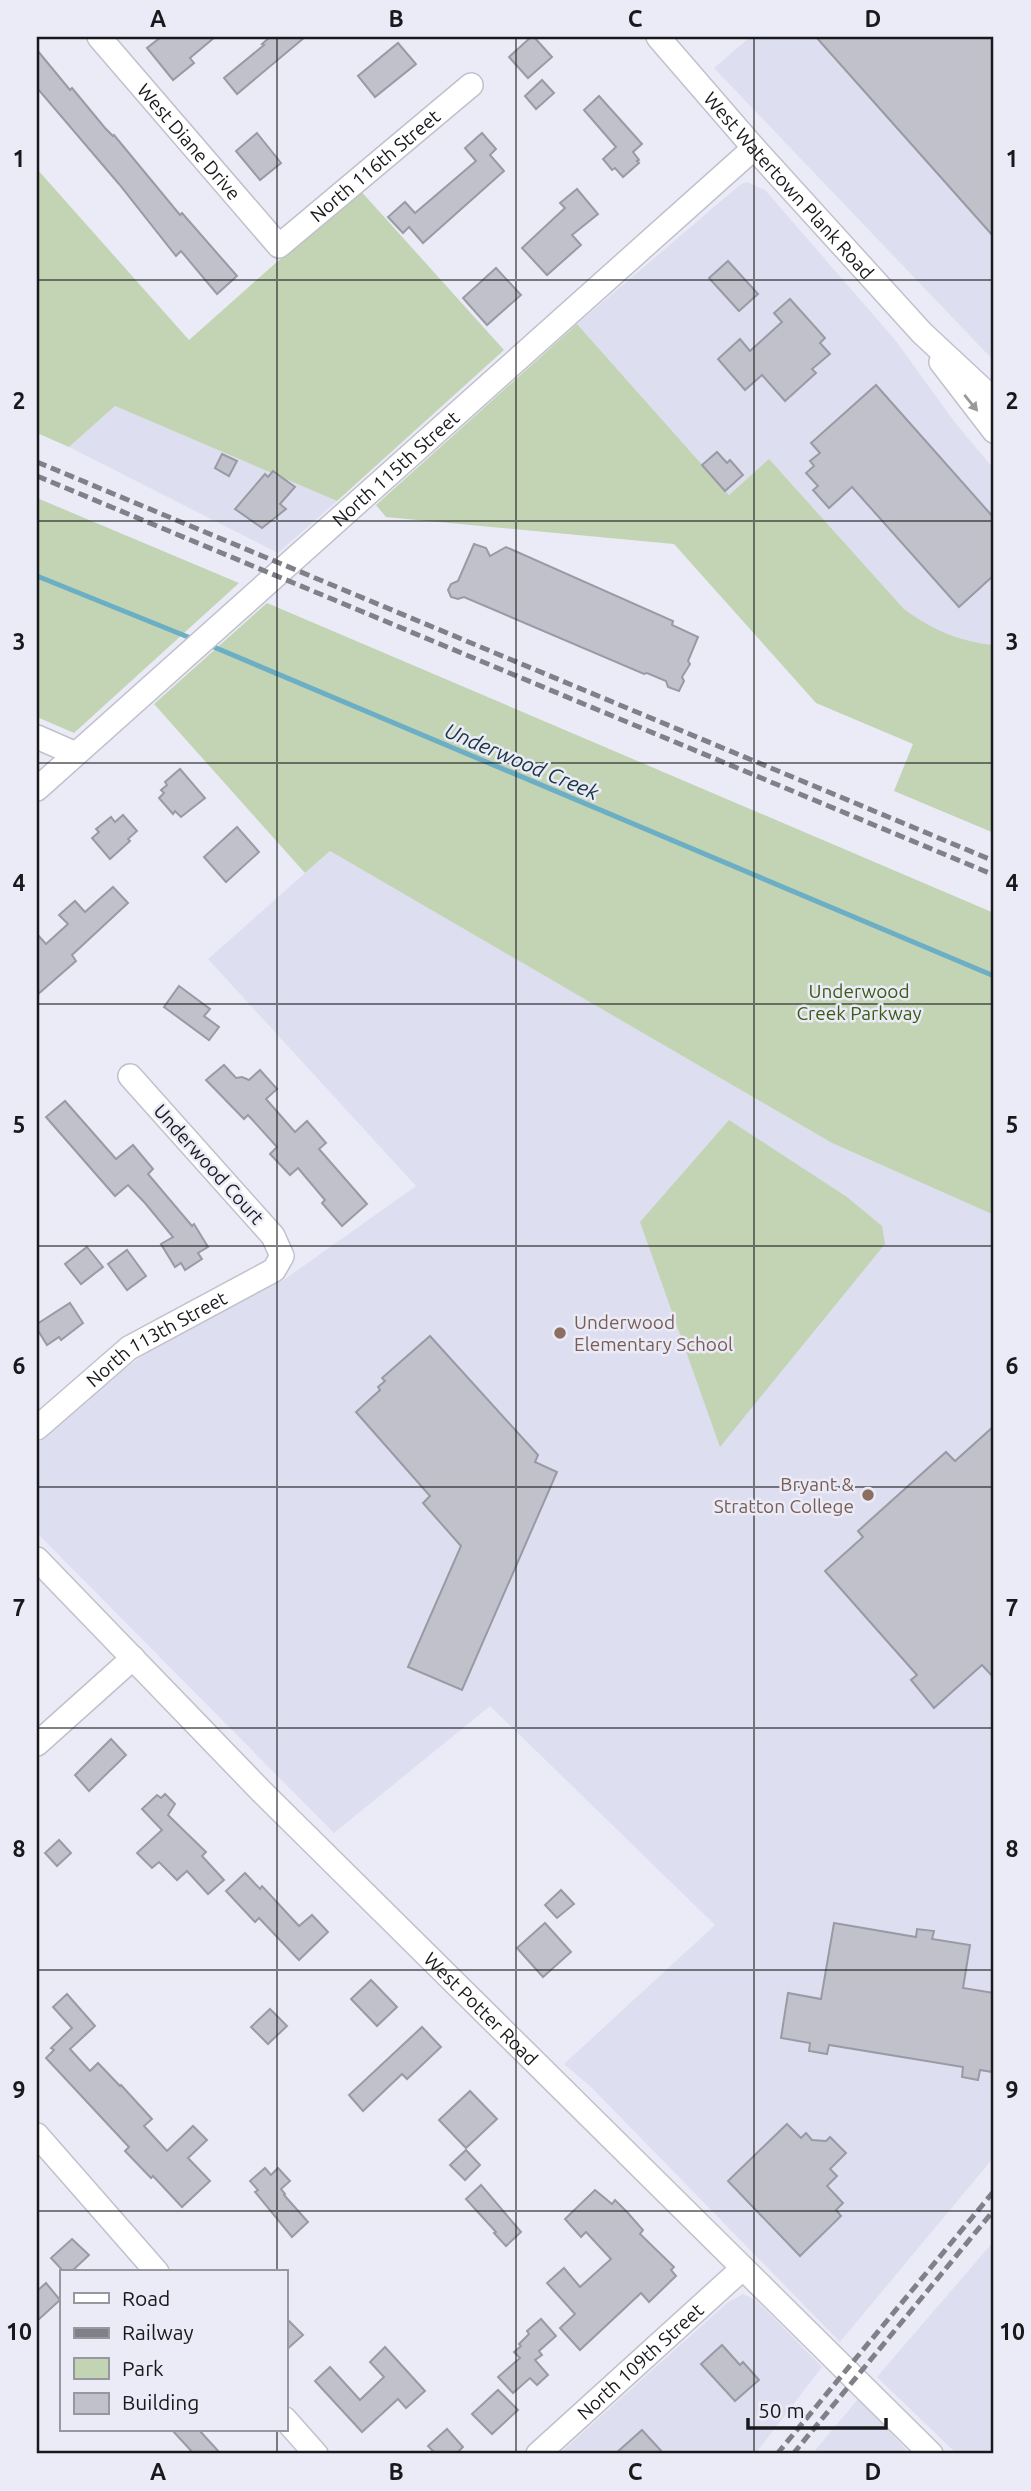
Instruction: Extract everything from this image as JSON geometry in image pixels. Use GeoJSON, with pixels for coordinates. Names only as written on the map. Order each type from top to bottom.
{"type":"FeatureCollection","features":[{"type":"Feature","properties":{"kind":"street","name":"West Diane Drive"},"geometry":{"type":"LineString","coordinates":[[99,37],[279,246]]}},
{"type":"Feature","properties":{"kind":"street","name":"West Watertown Plank Road"},"geometry":{"type":"LineString","coordinates":[[658,37],[754,148],[922,333],[994,400]]}},
{"type":"Feature","properties":{"kind":"street","name":"North 116th Street"},"geometry":{"type":"LineString","coordinates":[[279,246],[471,85]]}},
{"type":"Feature","properties":{"kind":"street","name":"North 115th Street"},"geometry":{"type":"LineString","coordinates":[[37,789],[754,148]]}},
{"type":"Feature","properties":{"kind":"street","name":"West Watertown Plank Road"},"geometry":{"type":"LineString","coordinates":[[922,333],[994,432]]}},
{"type":"Feature","properties":{"kind":"street"},"geometry":{"type":"LineString","coordinates":[[37,737],[76,754]]}},
{"type":"Feature","properties":{"kind":"street","name":"Underwood Court"},"geometry":{"type":"LineString","coordinates":[[130,1076],[273,1236],[282,1256]]}},
{"type":"Feature","properties":{"kind":"street","name":"North 113th Street"},"geometry":{"type":"LineString","coordinates":[[37,1428],[129,1348],[274,1270],[282,1256]]}},
{"type":"Feature","properties":{"kind":"street","name":"West Potter Road"},"geometry":{"type":"LineString","coordinates":[[37,1559],[271,1800],[931,2454]]}},
{"type":"Feature","properties":{"kind":"street"},"geometry":{"type":"LineString","coordinates":[[37,1744],[133,1658]]}},
{"type":"Feature","properties":{"kind":"street"},"geometry":{"type":"LineString","coordinates":[[37,2135],[155,2270]]}},
{"type":"Feature","properties":{"kind":"street","name":"North 109th Street"},"geometry":{"type":"LineString","coordinates":[[538,2454],[743,2268]]}},
{"type":"Feature","properties":{"kind":"street"},"geometry":{"type":"LineString","coordinates":[[287,2421],[316,2454]]}},
{"type":"Feature","properties":{"kind":"shaded area"},"geometry":{"type":"Polygon","coordinates":[[[750,37],[994,37],[994,361],[714,68],[750,37]]]}},
{"type":"Feature","properties":{"kind":"shaded area"},"geometry":{"type":"Polygon","coordinates":[[[747,182],[765,190],[896,341],[956,424],[994,469],[994,645],[969,642],[945,634],[922,623],[904,609],[769,460],[729,495],[577,324],[741,184],[747,182]]]}},
{"type":"Feature","properties":{"kind":"shaded area"},"geometry":{"type":"Polygon","coordinates":[[[115,406],[337,501],[278,553],[69,447],[115,406]]]}},
{"type":"Feature","properties":{"kind":"shaded area"},"geometry":{"type":"Polygon","coordinates":[[[330,851],[832,1143],[994,1215],[994,2157],[840,2342],[592,2088],[564,2064],[715,1925],[490,1706],[334,1833],[37,1533],[37,1443],[119,1373],[153,1348],[285,1279],[416,1186],[208,959],[330,851]]]}},
{"type":"Feature","properties":{"kind":"shaded area"},"geometry":{"type":"Polygon","coordinates":[[[994,2241],[994,2454],[957,2454],[877,2377],[994,2241]]]}},
{"type":"Feature","properties":{"kind":"shaded area"},"geometry":{"type":"Polygon","coordinates":[[[743,2294],[756,2300],[822,2367],[755,2454],[559,2454],[727,2303],[743,2294]]]}},
{"type":"Feature","properties":{"kind":"shaded area"},"geometry":{"type":"Polygon","coordinates":[[[859,2398],[910,2454],[812,2454],[859,2398]]]}},
{"type":"Feature","properties":{"kind":"green space"},"geometry":{"type":"Polygon","coordinates":[[[37,169],[189,340],[359,189],[504,350],[337,501],[115,406],[69,447],[37,433],[37,169]]]}},
{"type":"Feature","properties":{"kind":"green space"},"geometry":{"type":"Polygon","coordinates":[[[577,324],[729,495],[769,459],[904,609],[947,634],[994,645],[994,833],[894,791],[913,744],[816,703],[674,544],[386,517],[376,505],[577,324]]]}},
{"type":"Feature","properties":{"kind":"green space"},"geometry":{"type":"Polygon","coordinates":[[[37,498],[239,583],[74,733],[37,717],[37,498]]]}},
{"type":"Feature","properties":{"kind":"green space","name":"Underwood Creek Parkway"},"geometry":{"type":"Polygon","coordinates":[[[267,603],[994,913],[994,1215],[832,1143],[330,851],[305,873],[154,704],[267,603]]]}},
{"type":"Feature","properties":{"kind":"green space"},"geometry":{"type":"Polygon","coordinates":[[[729,1120],[847,1197],[882,1226],[885,1244],[720,1447],[640,1222],[729,1120]]]}},
{"type":"Feature","properties":{"kind":"building"},"geometry":{"type":"Polygon","coordinates":[[[161,37],[215,37],[190,58],[194,63],[173,80],[147,48],[161,37]]]}},
{"type":"Feature","properties":{"kind":"building"},"geometry":{"type":"Polygon","coordinates":[[[270,37],[305,37],[237,94],[224,78],[270,37]]]}},
{"type":"Feature","properties":{"kind":"building"},"geometry":{"type":"Polygon","coordinates":[[[531,37],[552,57],[528,78],[509,57],[531,37]]]}},
{"type":"Feature","properties":{"kind":"building"},"geometry":{"type":"Polygon","coordinates":[[[816,37],[994,37],[994,237],[816,37]]]}},
{"type":"Feature","properties":{"kind":"building"},"geometry":{"type":"Polygon","coordinates":[[[398,43],[416,64],[375,97],[358,76],[398,43]]]}},
{"type":"Feature","properties":{"kind":"building"},"geometry":{"type":"Polygon","coordinates":[[[37,50],[70,90],[72,88],[114,135],[180,215],[182,213],[237,276],[217,294],[181,251],[176,256],[37,88],[37,50]]]}},
{"type":"Feature","properties":{"kind":"building"},"geometry":{"type":"Polygon","coordinates":[[[542,80],[554,93],[536,109],[525,96],[542,80]]]}},
{"type":"Feature","properties":{"kind":"building"},"geometry":{"type":"Polygon","coordinates":[[[599,96],[642,144],[633,152],[639,163],[623,177],[615,168],[612,170],[603,159],[616,147],[584,110],[599,96]]]}},
{"type":"Feature","properties":{"kind":"building"},"geometry":{"type":"Polygon","coordinates":[[[257,133],[281,163],[260,180],[236,151],[257,133]]]}},
{"type":"Feature","properties":{"kind":"building"},"geometry":{"type":"Polygon","coordinates":[[[482,133],[496,149],[490,155],[504,171],[423,243],[409,227],[403,233],[388,217],[405,202],[415,213],[476,161],[465,148],[482,133]]]}},
{"type":"Feature","properties":{"kind":"building"},"geometry":{"type":"Polygon","coordinates":[[[577,189],[598,214],[572,235],[581,245],[547,275],[522,248],[565,208],[560,203],[577,189]]]}},
{"type":"Feature","properties":{"kind":"building"},"geometry":{"type":"Polygon","coordinates":[[[728,261],[758,294],[739,311],[709,278],[728,261]]]}},
{"type":"Feature","properties":{"kind":"building"},"geometry":{"type":"Polygon","coordinates":[[[496,268],[521,295],[487,325],[463,298],[496,268]]]}},
{"type":"Feature","properties":{"kind":"building"},"geometry":{"type":"Polygon","coordinates":[[[790,299],[825,338],[820,343],[830,354],[812,369],[816,373],[785,401],[762,375],[745,390],[718,359],[740,339],[750,351],[782,322],[774,313],[790,299]]]}},
{"type":"Feature","properties":{"kind":"building"},"geometry":{"type":"Polygon","coordinates":[[[876,385],[994,518],[994,575],[959,607],[852,487],[829,508],[813,490],[818,486],[806,473],[814,466],[810,461],[820,453],[811,443],[876,385]]]}},
{"type":"Feature","properties":{"kind":"building"},"geometry":{"type":"Polygon","coordinates":[[[717,452],[727,463],[730,460],[743,475],[725,491],[702,465],[717,452]]]}},
{"type":"Feature","properties":{"kind":"building"},"geometry":{"type":"Polygon","coordinates":[[[222,454],[237,461],[229,476],[215,468],[222,454]]]}},
{"type":"Feature","properties":{"kind":"building"},"geometry":{"type":"Polygon","coordinates":[[[273,471],[295,487],[280,504],[286,509],[262,528],[235,509],[265,474],[268,477],[273,471]]]}},
{"type":"Feature","properties":{"kind":"building"},"geometry":{"type":"Polygon","coordinates":[[[474,544],[486,548],[490,556],[506,547],[673,621],[672,625],[698,637],[679,691],[668,687],[666,681],[464,597],[451,597],[448,590],[451,584],[458,581],[474,544]]]}},
{"type":"Feature","properties":{"kind":"building"},"geometry":{"type":"Polygon","coordinates":[[[180,769],[205,798],[181,817],[175,811],[173,814],[159,798],[164,793],[161,790],[167,785],[165,782],[180,769]]]}},
{"type":"Feature","properties":{"kind":"building"},"geometry":{"type":"Polygon","coordinates":[[[123,815],[137,831],[110,859],[92,838],[99,832],[96,829],[111,817],[115,822],[123,815]]]}},
{"type":"Feature","properties":{"kind":"building"},"geometry":{"type":"Polygon","coordinates":[[[237,827],[259,852],[226,882],[204,857],[237,827]]]}},
{"type":"Feature","properties":{"kind":"building"},"geometry":{"type":"Polygon","coordinates":[[[113,887],[128,903],[72,955],[76,961],[37,995],[37,934],[46,944],[68,924],[59,915],[75,901],[85,912],[113,887]]]}},
{"type":"Feature","properties":{"kind":"building"},"geometry":{"type":"Polygon","coordinates":[[[179,986],[210,1009],[204,1016],[219,1027],[209,1040],[164,1007],[179,986]]]}},
{"type":"Feature","properties":{"kind":"building"},"geometry":{"type":"Polygon","coordinates":[[[224,1065],[236,1078],[249,1080],[260,1070],[277,1089],[266,1099],[295,1132],[307,1121],[326,1143],[319,1149],[367,1204],[342,1226],[322,1203],[325,1200],[298,1168],[290,1175],[270,1154],[277,1147],[248,1115],[244,1119],[206,1080],[224,1065]]]}},
{"type":"Feature","properties":{"kind":"building"},"geometry":{"type":"Polygon","coordinates":[[[65,1101],[116,1159],[133,1145],[153,1169],[148,1174],[192,1226],[194,1224],[208,1247],[198,1253],[202,1259],[185,1270],[181,1263],[175,1267],[161,1244],[173,1237],[145,1203],[128,1185],[115,1196],[46,1117],[65,1101]]]}},
{"type":"Feature","properties":{"kind":"building"},"geometry":{"type":"Polygon","coordinates":[[[87,1247],[103,1267],[81,1284],[65,1264],[87,1247]]]}},
{"type":"Feature","properties":{"kind":"building"},"geometry":{"type":"Polygon","coordinates":[[[127,1250],[146,1276],[127,1290],[108,1264],[127,1250]]]}},
{"type":"Feature","properties":{"kind":"building"},"geometry":{"type":"Polygon","coordinates":[[[70,1303],[83,1323],[61,1340],[59,1337],[47,1345],[37,1329],[37,1324],[70,1303]]]}},
{"type":"Feature","properties":{"kind":"building"},"geometry":{"type":"Polygon","coordinates":[[[430,1336],[538,1455],[535,1462],[557,1472],[462,1690],[408,1667],[461,1546],[423,1503],[430,1496],[356,1412],[380,1390],[378,1387],[385,1381],[382,1378],[430,1336]]]}},
{"type":"Feature","properties":{"kind":"building"},"geometry":{"type":"Polygon","coordinates":[[[994,1426],[994,1678],[982,1665],[934,1708],[911,1680],[917,1675],[825,1571],[863,1537],[858,1531],[946,1452],[955,1461],[994,1426]]]}},
{"type":"Feature","properties":{"kind":"building"},"geometry":{"type":"Polygon","coordinates":[[[111,1739],[126,1755],[89,1791],[75,1775],[111,1739]]]}},
{"type":"Feature","properties":{"kind":"building"},"geometry":{"type":"Polygon","coordinates":[[[165,1794],[175,1804],[168,1815],[206,1852],[202,1856],[224,1880],[208,1894],[187,1871],[177,1880],[159,1862],[152,1868],[137,1853],[162,1830],[142,1809],[157,1795],[161,1798],[165,1794]]]}},
{"type":"Feature","properties":{"kind":"building"},"geometry":{"type":"Polygon","coordinates":[[[59,1840],[71,1853],[57,1866],[45,1853],[59,1840]]]}},
{"type":"Feature","properties":{"kind":"building"},"geometry":{"type":"Polygon","coordinates":[[[245,1873],[260,1889],[262,1886],[299,1926],[312,1915],[328,1932],[299,1960],[259,1918],[255,1922],[226,1891],[245,1873]]]}},
{"type":"Feature","properties":{"kind":"building"},"geometry":{"type":"Polygon","coordinates":[[[561,1890],[574,1904],[557,1918],[545,1905],[561,1890]]]}},
{"type":"Feature","properties":{"kind":"building"},"geometry":{"type":"Polygon","coordinates":[[[545,1923],[571,1952],[543,1977],[517,1948],[545,1923]]]}},
{"type":"Feature","properties":{"kind":"building"},"geometry":{"type":"Polygon","coordinates":[[[834,1923],[916,1937],[917,1929],[934,1931],[932,1939],[970,1945],[963,1988],[994,1993],[992,2072],[980,2070],[978,2080],[962,2077],[963,2067],[829,2045],[827,2054],[809,2051],[810,2043],[781,2038],[788,1993],[821,1999],[834,1923]]]}},
{"type":"Feature","properties":{"kind":"building"},"geometry":{"type":"Polygon","coordinates":[[[371,1980],[397,2007],[377,2026],[351,1999],[371,1980]]]}},
{"type":"Feature","properties":{"kind":"building"},"geometry":{"type":"Polygon","coordinates":[[[67,1994],[95,2026],[70,2049],[90,2071],[98,2063],[121,2085],[152,2119],[144,2126],[167,2151],[193,2126],[207,2140],[188,2158],[210,2181],[182,2207],[125,2151],[129,2147],[46,2058],[54,2050],[51,2048],[72,2028],[53,2007],[67,1994]]]}},
{"type":"Feature","properties":{"kind":"building"},"geometry":{"type":"Polygon","coordinates":[[[270,2009],[287,2026],[268,2044],[251,2027],[270,2009]]]}},
{"type":"Feature","properties":{"kind":"building"},"geometry":{"type":"Polygon","coordinates":[[[422,2027],[441,2047],[407,2079],[402,2074],[363,2111],[349,2095],[422,2027]]]}},
{"type":"Feature","properties":{"kind":"building"},"geometry":{"type":"Polygon","coordinates":[[[470,2091],[497,2119],[466,2148],[439,2120],[470,2091]]]}},
{"type":"Feature","properties":{"kind":"building"},"geometry":{"type":"Polygon","coordinates":[[[787,2124],[801,2138],[806,2133],[812,2140],[826,2141],[830,2137],[846,2153],[830,2169],[837,2176],[827,2186],[843,2203],[836,2210],[841,2216],[800,2256],[728,2181],[787,2124]]]}},
{"type":"Feature","properties":{"kind":"building"},"geometry":{"type":"Polygon","coordinates":[[[466,2150],[480,2165],[465,2180],[450,2165],[466,2150]]]}},
{"type":"Feature","properties":{"kind":"building"},"geometry":{"type":"Polygon","coordinates":[[[265,2168],[271,2175],[278,2168],[290,2181],[281,2189],[308,2222],[292,2237],[255,2192],[258,2190],[250,2181],[265,2168]]]}},
{"type":"Feature","properties":{"kind":"building"},"geometry":{"type":"Polygon","coordinates":[[[481,2185],[521,2232],[506,2246],[466,2199],[481,2185]]]}},
{"type":"Feature","properties":{"kind":"building"},"geometry":{"type":"Polygon","coordinates":[[[595,2190],[612,2204],[615,2200],[627,2212],[643,2230],[640,2234],[674,2267],[671,2270],[676,2276],[649,2302],[641,2293],[580,2350],[560,2328],[575,2314],[547,2283],[564,2268],[580,2287],[611,2259],[586,2232],[581,2237],[565,2219],[595,2190]]]}},
{"type":"Feature","properties":{"kind":"building"},"geometry":{"type":"Polygon","coordinates":[[[72,2239],[89,2255],[73,2270],[62,2270],[51,2258],[72,2239]]]}},
{"type":"Feature","properties":{"kind":"building"},"geometry":{"type":"Polygon","coordinates":[[[46,2283],[60,2300],[37,2321],[37,2291],[46,2283]]]}},
{"type":"Feature","properties":{"kind":"building"},"geometry":{"type":"Polygon","coordinates":[[[287,2319],[303,2335],[287,2349],[287,2319]]]}},
{"type":"Feature","properties":{"kind":"building"},"geometry":{"type":"Polygon","coordinates":[[[541,2319],[556,2336],[539,2351],[542,2355],[535,2360],[548,2375],[537,2385],[530,2378],[513,2393],[498,2377],[520,2358],[514,2352],[529,2334],[527,2331],[541,2319]]]}},
{"type":"Feature","properties":{"kind":"building"},"geometry":{"type":"Polygon","coordinates":[[[722,2345],[740,2365],[743,2362],[759,2380],[735,2401],[701,2364],[722,2345]]]}},
{"type":"Feature","properties":{"kind":"building"},"geometry":{"type":"Polygon","coordinates":[[[385,2347],[425,2391],[406,2408],[398,2399],[362,2432],[315,2381],[330,2367],[360,2400],[384,2377],[370,2362],[385,2347]]]}},
{"type":"Feature","properties":{"kind":"building"},"geometry":{"type":"Polygon","coordinates":[[[498,2390],[518,2410],[492,2434],[472,2414],[498,2390]]]}},
{"type":"Feature","properties":{"kind":"building"},"geometry":{"type":"Polygon","coordinates":[[[447,2429],[463,2447],[456,2454],[436,2454],[428,2446],[447,2429]]]}},
{"type":"Feature","properties":{"kind":"building"},"geometry":{"type":"Polygon","coordinates":[[[642,2430],[664,2454],[615,2454],[642,2430]]]}},
{"type":"Feature","properties":{"kind":"building"},"geometry":{"type":"Polygon","coordinates":[[[174,2432],[201,2432],[221,2454],[194,2454],[174,2432]]]}},
{"type":"Feature","properties":{"kind":"waterway","name":"Underwood Creek"},"geometry":{"type":"LineString","coordinates":[[37,576],[193,639]]}},
{"type":"Feature","properties":{"kind":"waterway","name":"Underwood Creek"},"geometry":{"type":"LineString","coordinates":[[209,645],[994,976]]}},
{"type":"Feature","properties":{"kind":"railway"},"geometry":{"type":"LineString","coordinates":[[37,462],[994,861]]}},
{"type":"Feature","properties":{"kind":"railway"},"geometry":{"type":"LineString","coordinates":[[37,476],[994,875]]}},
{"type":"Feature","properties":{"kind":"railway"},"geometry":{"type":"LineString","coordinates":[[777,2454],[994,2191]]}},
{"type":"Feature","properties":{"kind":"railway"},"geometry":{"type":"LineString","coordinates":[[793,2454],[994,2210]]}},
{"type":"Feature","properties":{"kind":"place","name":"Underwood Elementary School"},"geometry":{"type":"Point","coordinates":[560,1333]}},
{"type":"Feature","properties":{"kind":"place","name":"Bryant & Stratton College"},"geometry":{"type":"Point","coordinates":[868,1495]}}]}
